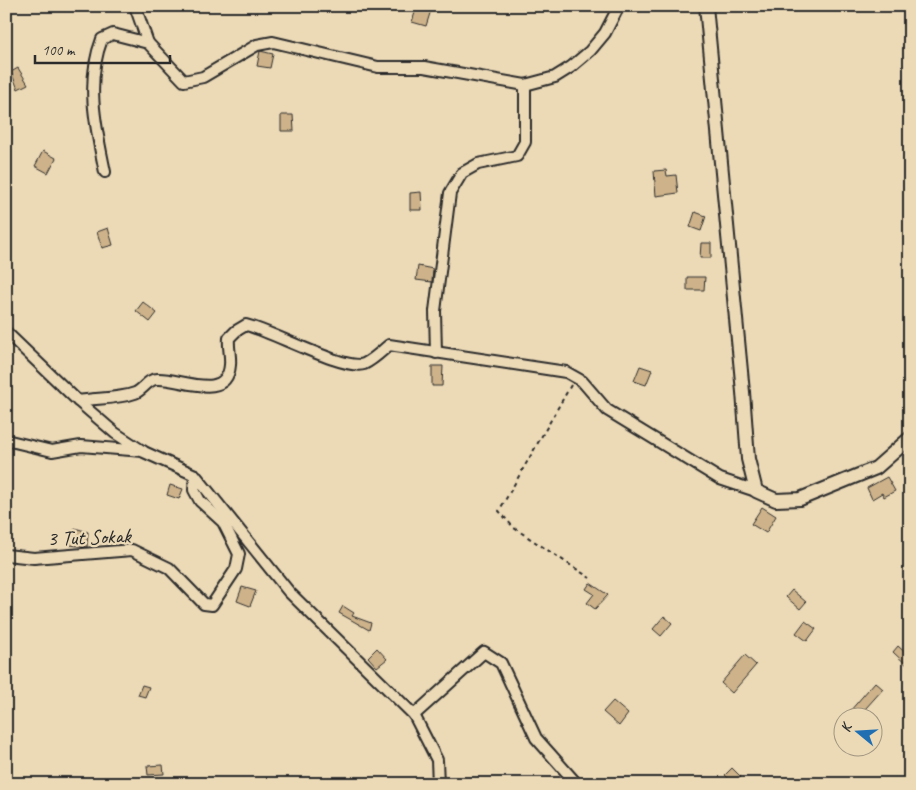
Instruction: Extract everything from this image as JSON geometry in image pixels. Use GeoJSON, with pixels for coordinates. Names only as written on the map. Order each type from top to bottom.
{"type":"FeatureCollection","features":[{"type":"Feature","properties":{"kind":"street"},"geometry":{"type":"LineString","coordinates":[[135,6],[148,43],[184,81],[203,77],[258,45],[273,42],[378,67],[424,67],[525,85],[555,77],[571,67],[590,51],[605,33],[619,6]]}},
{"type":"Feature","properties":{"kind":"street"},"geometry":{"type":"LineString","coordinates":[[706,6],[748,459],[756,491]]}},
{"type":"Feature","properties":{"kind":"street"},"geometry":{"type":"LineString","coordinates":[[105,172],[93,112],[94,59],[102,39],[113,34],[148,43]]}},
{"type":"Feature","properties":{"kind":"street"},"geometry":{"type":"LineString","coordinates":[[436,353],[436,311],[450,193],[462,173],[478,164],[517,156],[524,142],[525,85]]}},
{"type":"Feature","properties":{"kind":"street"},"geometry":{"type":"LineString","coordinates":[[78,401],[136,393],[151,380],[158,378],[195,385],[215,386],[226,377],[230,365],[229,338],[246,325],[261,328],[301,347],[352,365],[364,364],[390,345],[551,368],[566,372],[582,381],[607,410],[720,480],[756,491],[776,500],[800,499],[876,468],[910,438]]}},
{"type":"Feature","properties":{"kind":"street"},"geometry":{"type":"LineString","coordinates":[[6,332],[78,401],[114,432],[144,452],[195,475],[288,592],[414,715],[436,760],[438,784]]}},
{"type":"Feature","properties":{"kind":"street"},"geometry":{"type":"LineString","coordinates":[[6,440],[33,448],[52,451],[81,446],[144,452]]}},
{"type":"Feature","properties":{"kind":"street","name":"3 Tut Sokak"},"geometry":{"type":"LineString","coordinates":[[6,555],[34,558],[132,550],[169,568],[204,604],[212,605],[236,569],[238,554],[223,522],[200,501],[194,490],[195,475]]}},
{"type":"Feature","properties":{"kind":"street"},"geometry":{"type":"LineString","coordinates":[[414,715],[484,652],[501,663],[536,738],[577,784]]}},
{"type":"Feature","properties":{"kind":"path"},"geometry":{"type":"LineString","coordinates":[[575,378],[499,511],[514,528],[590,578]]}},
{"type":"Feature","properties":{"kind":"building"},"geometry":{"type":"Polygon","coordinates":[[[417,6],[431,10],[426,26],[412,22],[417,6]]]}},
{"type":"Feature","properties":{"kind":"building"},"geometry":{"type":"Polygon","coordinates":[[[260,51],[273,54],[270,68],[257,66],[260,51]]]}},
{"type":"Feature","properties":{"kind":"building"},"geometry":{"type":"Polygon","coordinates":[[[18,68],[28,84],[18,89],[11,72],[18,68]]]}},
{"type":"Feature","properties":{"kind":"building"},"geometry":{"type":"Polygon","coordinates":[[[281,115],[293,115],[294,131],[281,131],[281,115]]]}},
{"type":"Feature","properties":{"kind":"building"},"geometry":{"type":"Polygon","coordinates":[[[43,151],[56,158],[48,173],[35,166],[43,151]]]}},
{"type":"Feature","properties":{"kind":"building"},"geometry":{"type":"Polygon","coordinates":[[[666,170],[667,176],[676,175],[678,193],[656,196],[654,171],[666,170]]]}},
{"type":"Feature","properties":{"kind":"building"},"geometry":{"type":"Polygon","coordinates":[[[421,192],[422,210],[410,210],[410,193],[421,192]]]}},
{"type":"Feature","properties":{"kind":"building"},"geometry":{"type":"Polygon","coordinates":[[[695,212],[706,216],[701,231],[690,227],[695,212]]]}},
{"type":"Feature","properties":{"kind":"building"},"geometry":{"type":"Polygon","coordinates":[[[108,228],[113,245],[102,248],[97,232],[108,228]]]}},
{"type":"Feature","properties":{"kind":"building"},"geometry":{"type":"Polygon","coordinates":[[[701,243],[711,243],[711,258],[700,258],[701,243]]]}},
{"type":"Feature","properties":{"kind":"building"},"geometry":{"type":"Polygon","coordinates":[[[418,266],[433,269],[432,282],[416,280],[418,266]]]}},
{"type":"Feature","properties":{"kind":"building"},"geometry":{"type":"Polygon","coordinates":[[[687,277],[705,277],[704,290],[687,290],[687,277]]]}},
{"type":"Feature","properties":{"kind":"building"},"geometry":{"type":"Polygon","coordinates":[[[143,302],[157,313],[150,322],[136,311],[143,302]]]}},
{"type":"Feature","properties":{"kind":"building"},"geometry":{"type":"Polygon","coordinates":[[[432,366],[443,366],[442,386],[432,386],[432,366]]]}},
{"type":"Feature","properties":{"kind":"building"},"geometry":{"type":"Polygon","coordinates":[[[640,366],[652,370],[646,385],[634,381],[640,366]]]}},
{"type":"Feature","properties":{"kind":"building"},"geometry":{"type":"Polygon","coordinates":[[[887,477],[895,491],[884,497],[882,493],[872,499],[867,488],[887,477]]]}},
{"type":"Feature","properties":{"kind":"building"},"geometry":{"type":"Polygon","coordinates":[[[170,485],[183,489],[179,499],[167,495],[170,485]]]}},
{"type":"Feature","properties":{"kind":"building"},"geometry":{"type":"Polygon","coordinates":[[[762,507],[776,516],[766,533],[751,524],[762,507]]]}},
{"type":"Feature","properties":{"kind":"building"},"geometry":{"type":"Polygon","coordinates":[[[75,528],[88,532],[87,547],[69,545],[75,528]]]}},
{"type":"Feature","properties":{"kind":"building"},"geometry":{"type":"Polygon","coordinates":[[[590,583],[608,595],[595,609],[587,603],[594,594],[586,589],[590,583]]]}},
{"type":"Feature","properties":{"kind":"building"},"geometry":{"type":"Polygon","coordinates":[[[242,587],[256,591],[250,606],[237,601],[242,587]]]}},
{"type":"Feature","properties":{"kind":"building"},"geometry":{"type":"Polygon","coordinates":[[[792,590],[806,602],[800,609],[786,597],[792,590]]]}},
{"type":"Feature","properties":{"kind":"building"},"geometry":{"type":"Polygon","coordinates":[[[343,606],[354,613],[352,616],[371,623],[369,630],[339,613],[343,606]]]}},
{"type":"Feature","properties":{"kind":"building"},"geometry":{"type":"Polygon","coordinates":[[[664,616],[672,623],[661,636],[653,629],[664,616]]]}},
{"type":"Feature","properties":{"kind":"building"},"geometry":{"type":"Polygon","coordinates":[[[805,621],[816,629],[807,641],[796,633],[805,621]]]}},
{"type":"Feature","properties":{"kind":"building"},"geometry":{"type":"Polygon","coordinates":[[[898,646],[910,657],[910,668],[893,652],[898,646]]]}},
{"type":"Feature","properties":{"kind":"building"},"geometry":{"type":"Polygon","coordinates":[[[377,648],[387,659],[377,667],[368,657],[377,648]]]}},
{"type":"Feature","properties":{"kind":"building"},"geometry":{"type":"Polygon","coordinates":[[[745,655],[756,665],[732,693],[721,683],[745,655]]]}},
{"type":"Feature","properties":{"kind":"building"},"geometry":{"type":"Polygon","coordinates":[[[875,682],[883,689],[866,708],[853,708],[875,682]]]}},
{"type":"Feature","properties":{"kind":"building"},"geometry":{"type":"Polygon","coordinates":[[[142,685],[149,687],[145,697],[138,695],[142,685]]]}},
{"type":"Feature","properties":{"kind":"building"},"geometry":{"type":"Polygon","coordinates":[[[613,701],[628,714],[619,726],[603,712],[613,701]]]}},
{"type":"Feature","properties":{"kind":"building"},"geometry":{"type":"Polygon","coordinates":[[[163,765],[164,774],[148,775],[147,766],[163,765]]]}},
{"type":"Feature","properties":{"kind":"building"},"geometry":{"type":"Polygon","coordinates":[[[732,768],[741,777],[734,784],[725,775],[732,768]]]}}]}
